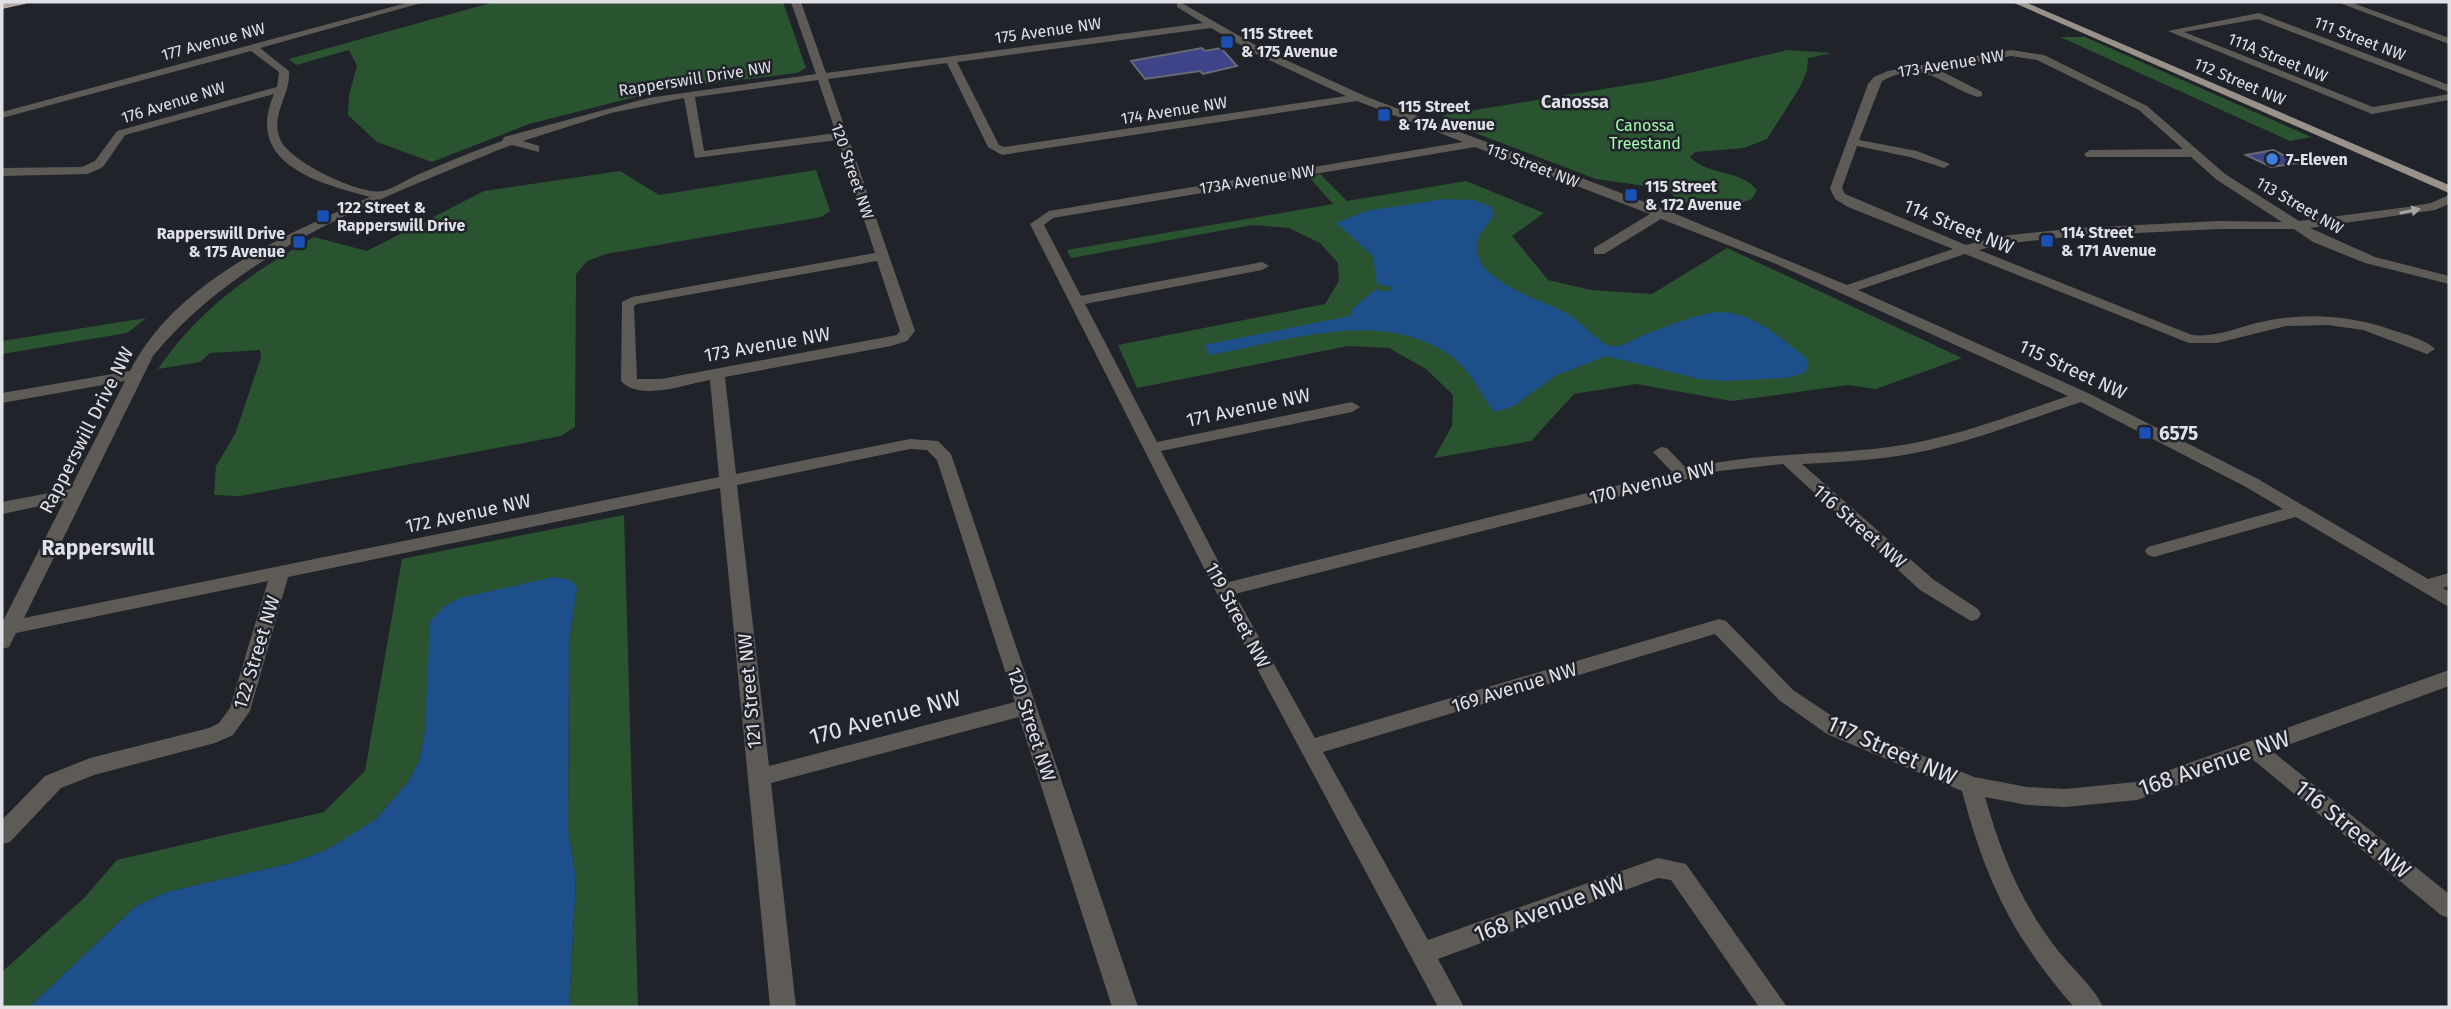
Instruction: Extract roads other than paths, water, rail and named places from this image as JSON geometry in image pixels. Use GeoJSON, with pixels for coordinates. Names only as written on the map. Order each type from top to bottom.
{"type":"FeatureCollection","features":[{"type":"Feature","properties":{"kind":"highway"},"geometry":{"type":"LineString","coordinates":[[2,3],[21,2]]}},
{"type":"Feature","properties":{"kind":"main road","name":"112 Street NW"},"geometry":{"type":"LineString","coordinates":[[2017,2],[2449,189]]}},
{"type":"Feature","properties":{"kind":"street","name":"177 Avenue NW"},"geometry":{"type":"LineString","coordinates":[[8,113],[420,2]]}},
{"type":"Feature","properties":{"kind":"street","name":"120 Street NW"},"geometry":{"type":"LineString","coordinates":[[796,2],[907,329],[902,338]]}},
{"type":"Feature","properties":{"kind":"street"},"geometry":{"type":"LineString","coordinates":[[2342,2],[2449,41]]}},
{"type":"Feature","properties":{"kind":"street","name":"115 Street NW"},"geometry":{"type":"LineString","coordinates":[[1181,5],[1210,24],[1291,67],[1359,97],[1661,213],[1846,290],[2082,396],[2179,443],[2300,510],[2449,600]]}},
{"type":"Feature","properties":{"kind":"street","name":"111 Street NW"},"geometry":{"type":"LineString","coordinates":[[2173,31],[2259,16],[2449,89]]}},
{"type":"Feature","properties":{"kind":"street","name":"175 Avenue NW"},"geometry":{"type":"LineString","coordinates":[[890,67],[1210,24]]}},
{"type":"Feature","properties":{"kind":"street","name":"111A Street NW"},"geometry":{"type":"LineString","coordinates":[[2173,31],[2372,111],[2449,97]]}},
{"type":"Feature","properties":{"kind":"street"},"geometry":{"type":"LineString","coordinates":[[252,47],[284,71],[271,123],[281,149],[296,164],[318,177],[381,196]]}},
{"type":"Feature","properties":{"kind":"street","name":"173 Avenue NW"},"geometry":{"type":"LineString","coordinates":[[1839,196],[1836,188],[1875,80],[1888,74],[2025,53]]}},
{"type":"Feature","properties":{"kind":"street","name":"113 Street NW"},"geometry":{"type":"LineString","coordinates":[[2025,53],[2115,92],[2156,118],[2192,153],[2296,225],[2357,255],[2449,280]]}},
{"type":"Feature","properties":{"kind":"street","name":"174 Avenue NW"},"geometry":{"type":"LineString","coordinates":[[950,59],[994,147],[1002,151],[1359,97]]}},
{"type":"Feature","properties":{"kind":"street","name":"Rapperswill Drive NW"},"geometry":{"type":"LineString","coordinates":[[7,634],[73,494],[134,375],[164,332],[217,285],[295,236],[509,140],[607,109],[689,94],[890,67]]}},
{"type":"Feature","properties":{"kind":"street"},"geometry":{"type":"LineString","coordinates":[[1925,68],[1978,94]]}},
{"type":"Feature","properties":{"kind":"street","name":"176 Avenue NW"},"geometry":{"type":"LineString","coordinates":[[2,172],[93,172],[121,133],[281,89]]}},
{"type":"Feature","properties":{"kind":"street"},"geometry":{"type":"LineString","coordinates":[[689,94],[699,155],[841,136]]}},
{"type":"Feature","properties":{"kind":"street","name":"113 Street NW"},"geometry":{"type":"LineString","coordinates":[[2156,118],[2172,119]]}},
{"type":"Feature","properties":{"kind":"street"},"geometry":{"type":"LineString","coordinates":[[509,140],[535,149]]}},
{"type":"Feature","properties":{"kind":"street"},"geometry":{"type":"LineString","coordinates":[[1853,142],[1913,154],[1944,164]]}},
{"type":"Feature","properties":{"kind":"street","name":"173A Avenue NW"},"geometry":{"type":"LineString","coordinates":[[1040,219],[1074,210],[1476,143]]}},
{"type":"Feature","properties":{"kind":"street"},"geometry":{"type":"LineString","coordinates":[[2090,154],[2192,153]]}},
{"type":"Feature","properties":{"kind":"street","name":"114 Street NW"},"geometry":{"type":"LineString","coordinates":[[1839,196],[2189,339],[2206,341],[2282,323],[2332,319],[2373,327],[2427,349]]}},
{"type":"Feature","properties":{"kind":"street"},"geometry":{"type":"LineString","coordinates":[[2220,225],[2449,197]]}},
{"type":"Feature","properties":{"kind":"street"},"geometry":{"type":"LineString","coordinates":[[1846,290],[1965,249],[2045,234],[2220,225],[2296,225],[2392,214],[2435,206],[2449,197]]}},
{"type":"Feature","properties":{"kind":"street"},"geometry":{"type":"LineString","coordinates":[[1600,251],[1661,213]]}},
{"type":"Feature","properties":{"kind":"street","name":"119 Street NW"},"geometry":{"type":"LineString","coordinates":[[1040,219],[1038,229],[1224,590],[1451,1007]]}},
{"type":"Feature","properties":{"kind":"street","name":"173 Avenue NW"},"geometry":{"type":"LineString","coordinates":[[883,256],[632,301],[627,305],[627,377],[638,386],[717,374],[902,338]]}},
{"type":"Feature","properties":{"kind":"street"},"geometry":{"type":"LineString","coordinates":[[1076,301],[1262,266]]}},
{"type":"Feature","properties":{"kind":"street","name":"121 Street NW"},"geometry":{"type":"LineString","coordinates":[[717,374],[757,778],[783,1007]]}},
{"type":"Feature","properties":{"kind":"street"},"geometry":{"type":"LineString","coordinates":[[2,398],[134,375]]}},
{"type":"Feature","properties":{"kind":"street","name":"170 Avenue NW"},"geometry":{"type":"LineString","coordinates":[[1224,590],[1731,463],[1865,455],[1920,447],[1962,436],[2082,396]]}},
{"type":"Feature","properties":{"kind":"street","name":"171 Avenue NW"},"geometry":{"type":"LineString","coordinates":[[1153,448],[1352,407]]}},
{"type":"Feature","properties":{"kind":"street","name":"172 Avenue NW"},"geometry":{"type":"LineString","coordinates":[[7,634],[280,573],[910,444],[932,445]]}},
{"type":"Feature","properties":{"kind":"street","name":"120 Street NW"},"geometry":{"type":"LineString","coordinates":[[932,445],[944,458],[1125,1007]]}},
{"type":"Feature","properties":{"kind":"street"},"geometry":{"type":"LineString","coordinates":[[1661,452],[1683,474]]}},
{"type":"Feature","properties":{"kind":"street","name":"116 Street NW"},"geometry":{"type":"LineString","coordinates":[[1787,459],[1927,585],[1971,614]]}},
{"type":"Feature","properties":{"kind":"street"},"geometry":{"type":"LineString","coordinates":[[2,508],[73,494]]}},
{"type":"Feature","properties":{"kind":"street"},"geometry":{"type":"LineString","coordinates":[[2154,551],[2300,510]]}},
{"type":"Feature","properties":{"kind":"street","name":"122 Street NW"},"geometry":{"type":"LineString","coordinates":[[2,835],[41,793],[69,774],[200,740],[226,729],[240,711],[280,573]]}},
{"type":"Feature","properties":{"kind":"street"},"geometry":{"type":"LineString","coordinates":[[2427,586],[2449,579]]}},
{"type":"Feature","properties":{"kind":"street","name":"169 Avenue NW"},"geometry":{"type":"LineString","coordinates":[[1310,748],[1719,625]]}},
{"type":"Feature","properties":{"kind":"street","name":"117 Street NW"},"geometry":{"type":"LineString","coordinates":[[1719,625],[1786,695],[1834,728],[1971,785],[1992,858],[2017,911],[2048,957],[2090,1007]]}},
{"type":"Feature","properties":{"kind":"street","name":"168 Avenue NW"},"geometry":{"type":"LineString","coordinates":[[1971,785],[2027,796],[2099,797],[2170,782],[2449,678]]}},
{"type":"Feature","properties":{"kind":"street","name":"170 Avenue NW"},"geometry":{"type":"LineString","coordinates":[[757,778],[1026,707]]}},
{"type":"Feature","properties":{"kind":"street","name":"116 Street NW"},"geometry":{"type":"LineString","coordinates":[[2256,750],[2449,908]]}},
{"type":"Feature","properties":{"kind":"street","name":"168 Avenue NW"},"geometry":{"type":"LineString","coordinates":[[1420,954],[1658,868],[1678,871],[1774,1007]]}},
{"type":"Feature","properties":{"kind":"water"},"geometry":{"type":"Polygon","coordinates":[[[1444,199],[1473,200],[1492,207],[1493,216],[1478,239],[1477,253],[1483,266],[1509,286],[1568,314],[1610,346],[1623,344],[1702,315],[1732,313],[1756,322],[1789,344],[1808,360],[1806,372],[1787,378],[1723,381],[1699,379],[1606,356],[1555,376],[1512,407],[1494,412],[1469,375],[1451,356],[1423,341],[1394,333],[1364,330],[1332,332],[1209,355],[1204,345],[1350,316],[1352,309],[1376,289],[1388,292],[1393,287],[1377,284],[1373,256],[1336,223],[1366,211],[1444,199]]]}},
{"type":"Feature","properties":{"kind":"water"},"geometry":{"type":"Polygon","coordinates":[[[554,577],[571,580],[577,588],[569,642],[568,830],[576,879],[569,1007],[29,1007],[136,906],[167,892],[292,863],[328,849],[376,819],[407,783],[419,762],[425,731],[430,621],[446,605],[460,598],[554,577]]]}},
{"type":"Feature","properties":{"kind":"place","name":"115 Street & 175 Avenue"},"geometry":{"type":"Point","coordinates":[1227,42]}},
{"type":"Feature","properties":{"kind":"place","name":"115 Street & 174 Avenue"},"geometry":{"type":"Point","coordinates":[1384,115]}},
{"type":"Feature","properties":{"kind":"place","name":"7-Eleven"},"geometry":{"type":"Point","coordinates":[2272,159]}},
{"type":"Feature","properties":{"kind":"place","name":"115 Street & 172 Avenue"},"geometry":{"type":"Point","coordinates":[1631,195]}},
{"type":"Feature","properties":{"kind":"place","name":"122 Street & Rapperswill Drive"},"geometry":{"type":"Point","coordinates":[323,216]}},
{"type":"Feature","properties":{"kind":"place","name":"114 Street & 171 Avenue"},"geometry":{"type":"Point","coordinates":[2047,241]}},
{"type":"Feature","properties":{"kind":"place","name":"Rapperswill Drive & 175 Avenue"},"geometry":{"type":"Point","coordinates":[299,242]}},
{"type":"Feature","properties":{"kind":"place","name":"6575"},"geometry":{"type":"Point","coordinates":[2145,433]}},
{"type":"Feature","properties":{"kind":"district","name":"Canossa"},"geometry":{"type":"Point","coordinates":[1575,102]}},
{"type":"Feature","properties":{"kind":"district","name":"Rapperswill"},"geometry":{"type":"Point","coordinates":[98,548]}},
{"type":"Feature","properties":{"kind":"park label","name":"Canossa Treestand"},"geometry":{"type":"Point","coordinates":[1645,134]}}]}
